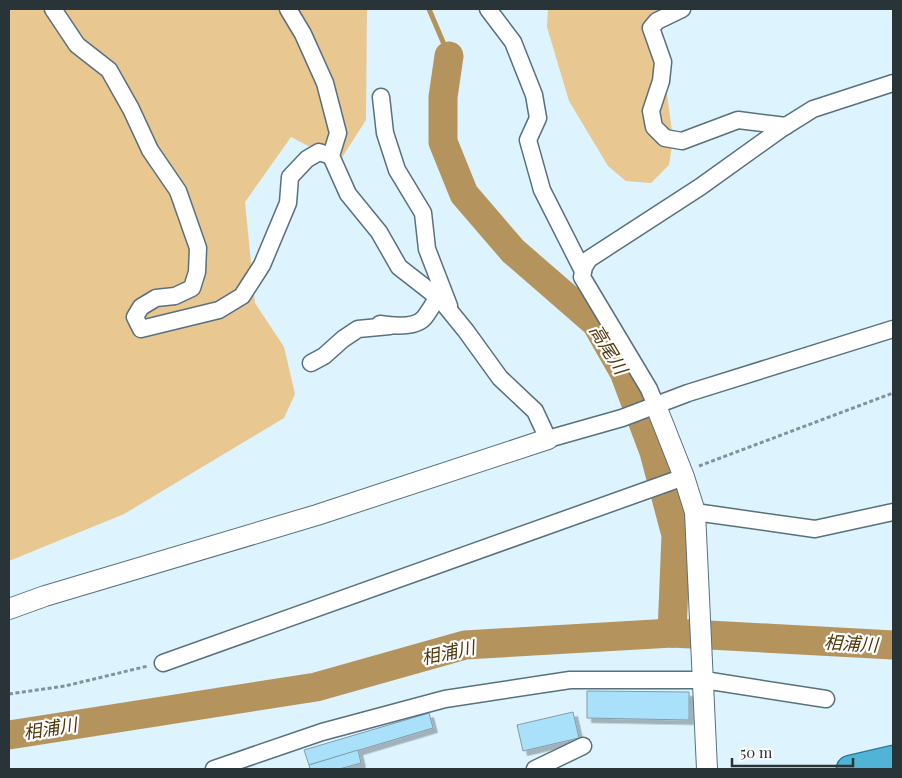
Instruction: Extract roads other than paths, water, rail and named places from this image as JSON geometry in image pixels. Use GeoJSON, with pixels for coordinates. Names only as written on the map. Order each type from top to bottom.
{"type":"FeatureCollection","features":[{"type":"Feature","properties":{"kind":"highway"},"geometry":{"type":"LineString","coordinates":[[850,769],[893,758]]}},
{"type":"Feature","properties":{"kind":"street"},"geometry":{"type":"LineString","coordinates":[[53,9],[77,45],[109,70],[131,109],[150,150],[178,191],[198,248],[197,272],[192,288],[175,296],[156,298],[141,307],[135,317],[140,329],[219,310],[242,296],[262,266],[288,203],[290,177],[307,159],[319,152],[331,156]]}},
{"type":"Feature","properties":{"kind":"street"},"geometry":{"type":"LineString","coordinates":[[288,9],[303,34],[325,83],[338,133],[331,156],[348,194],[379,232],[399,267],[438,297],[500,378],[535,411],[548,439]]}},
{"type":"Feature","properties":{"kind":"street"},"geometry":{"type":"LineString","coordinates":[[488,9],[513,42],[534,95],[538,118],[528,140],[542,190],[583,270]]}},
{"type":"Feature","properties":{"kind":"street"},"geometry":{"type":"LineString","coordinates":[[682,9],[657,21],[651,28],[662,62],[661,82],[651,111],[654,128],[665,138],[682,141],[738,120],[786,126]]}},
{"type":"Feature","properties":{"kind":"street"},"geometry":{"type":"LineString","coordinates":[[707,769],[695,512],[649,408],[649,389],[586,286],[582,277],[583,270],[589,259],[596,254],[700,187],[813,109],[893,82]]}},
{"type":"Feature","properties":{"kind":"street"},"geometry":{"type":"LineString","coordinates":[[381,97],[385,133],[398,170],[423,213],[427,249],[453,315]]}},
{"type":"Feature","properties":{"kind":"street"},"geometry":{"type":"LineString","coordinates":[[311,363],[324,356],[342,339],[358,329],[409,325],[423,320],[438,297]]}},
{"type":"Feature","properties":{"kind":"street"},"geometry":{"type":"LineString","coordinates":[[362,321],[390,326]]}},
{"type":"Feature","properties":{"kind":"street"},"geometry":{"type":"LineString","coordinates":[[9,609],[64,590],[317,514],[548,439],[622,418],[688,393],[893,329]]}},
{"type":"Feature","properties":{"kind":"street"},"geometry":{"type":"LineString","coordinates":[[163,663],[654,489],[680,477]]}},
{"type":"Feature","properties":{"kind":"street"},"geometry":{"type":"LineString","coordinates":[[695,512],[815,529],[893,512]]}},
{"type":"Feature","properties":{"kind":"street"},"geometry":{"type":"LineString","coordinates":[[214,769],[322,732],[445,699],[570,680],[704,674],[826,699]]}},
{"type":"Feature","properties":{"kind":"street"},"geometry":{"type":"LineString","coordinates":[[535,769],[583,746]]}},
{"type":"Feature","properties":{"kind":"waterway"},"geometry":{"type":"LineString","coordinates":[[429,9],[449,56]]}},
{"type":"Feature","properties":{"kind":"waterway","name":"高尾川"},"geometry":{"type":"LineString","coordinates":[[449,56],[443,97],[443,142],[464,194],[513,251],[596,323],[624,372],[654,452],[676,535],[672,633]]}},
{"type":"Feature","properties":{"kind":"waterway","name":"相浦川"},"geometry":{"type":"LineString","coordinates":[[9,735],[316,687],[465,645],[672,633],[893,645]]}}]}
